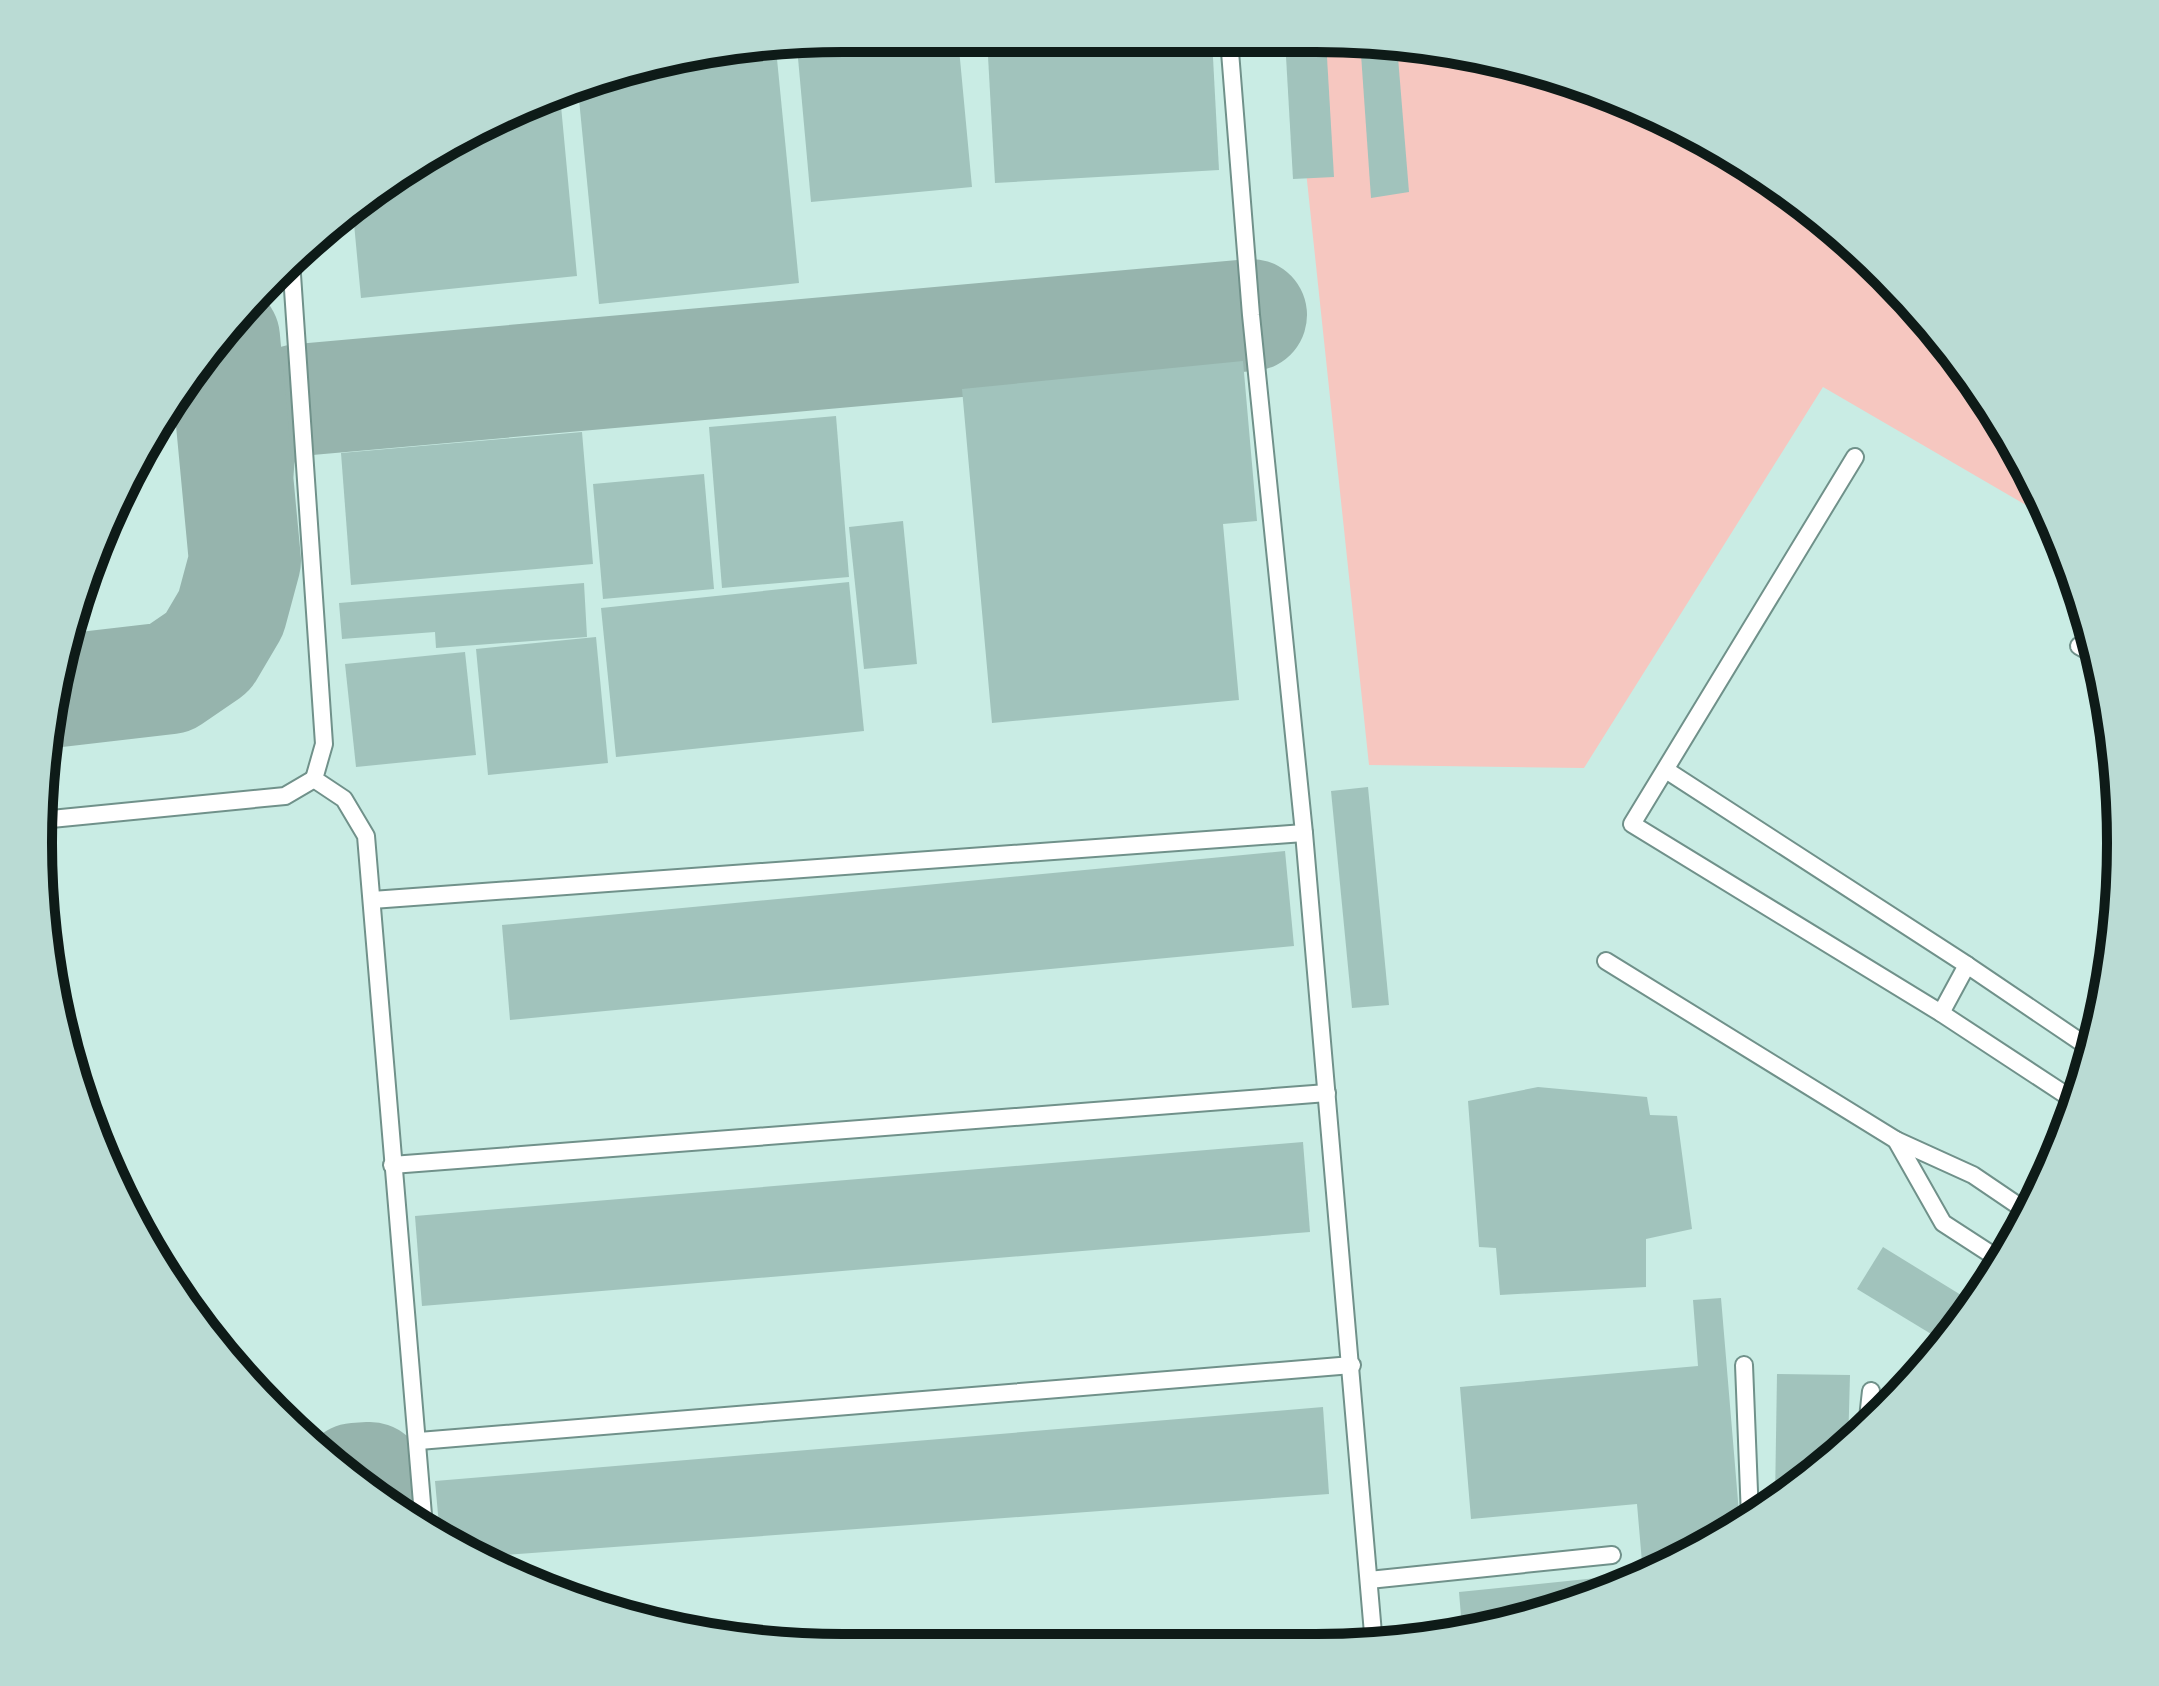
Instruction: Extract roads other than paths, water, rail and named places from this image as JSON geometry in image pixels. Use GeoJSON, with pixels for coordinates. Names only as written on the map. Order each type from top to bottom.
{"type":"FeatureCollection","features":[{"type":"Feature","properties":{"kind":"lane"},"geometry":{"type":"LineString","coordinates":[[1230,52],[1251,315],[1304,833],[1373,1632]]}},
{"type":"Feature","properties":{"kind":"lane"},"geometry":{"type":"LineString","coordinates":[[53,819],[285,796],[314,779],[324,744],[292,276]]}},
{"type":"Feature","properties":{"kind":"lane"},"geometry":{"type":"LineString","coordinates":[[1855,457],[1632,824],[1941,1013],[2066,1095]]}},
{"type":"Feature","properties":{"kind":"lane"},"geometry":{"type":"LineString","coordinates":[[1666,770],[2081,1042]]}},
{"type":"Feature","properties":{"kind":"lane"},"geometry":{"type":"LineString","coordinates":[[314,779],[344,799],[366,836],[423,1513]]}},
{"type":"Feature","properties":{"kind":"lane"},"geometry":{"type":"LineString","coordinates":[[372,900],[1304,833]]}},
{"type":"Feature","properties":{"kind":"lane"},"geometry":{"type":"LineString","coordinates":[[1606,961],[1896,1140],[1973,1175],[2018,1206]]}},
{"type":"Feature","properties":{"kind":"lane"},"geometry":{"type":"LineString","coordinates":[[1941,1013],[1967,965]]}},
{"type":"Feature","properties":{"kind":"lane"},"geometry":{"type":"LineString","coordinates":[[392,1165],[1327,1093]]}},
{"type":"Feature","properties":{"kind":"lane"},"geometry":{"type":"LineString","coordinates":[[1896,1140],[1943,1223],[1991,1254]]}},
{"type":"Feature","properties":{"kind":"lane"},"geometry":{"type":"LineString","coordinates":[[419,1441],[1352,1365]]}},
{"type":"Feature","properties":{"kind":"lane"},"geometry":{"type":"LineString","coordinates":[[1744,1365],[1750,1504]]}},
{"type":"Feature","properties":{"kind":"lane"},"geometry":{"type":"LineString","coordinates":[[1869,1408],[1871,1391]]}},
{"type":"Feature","properties":{"kind":"lane"},"geometry":{"type":"LineString","coordinates":[[1369,1580],[1612,1555]]}}]}
